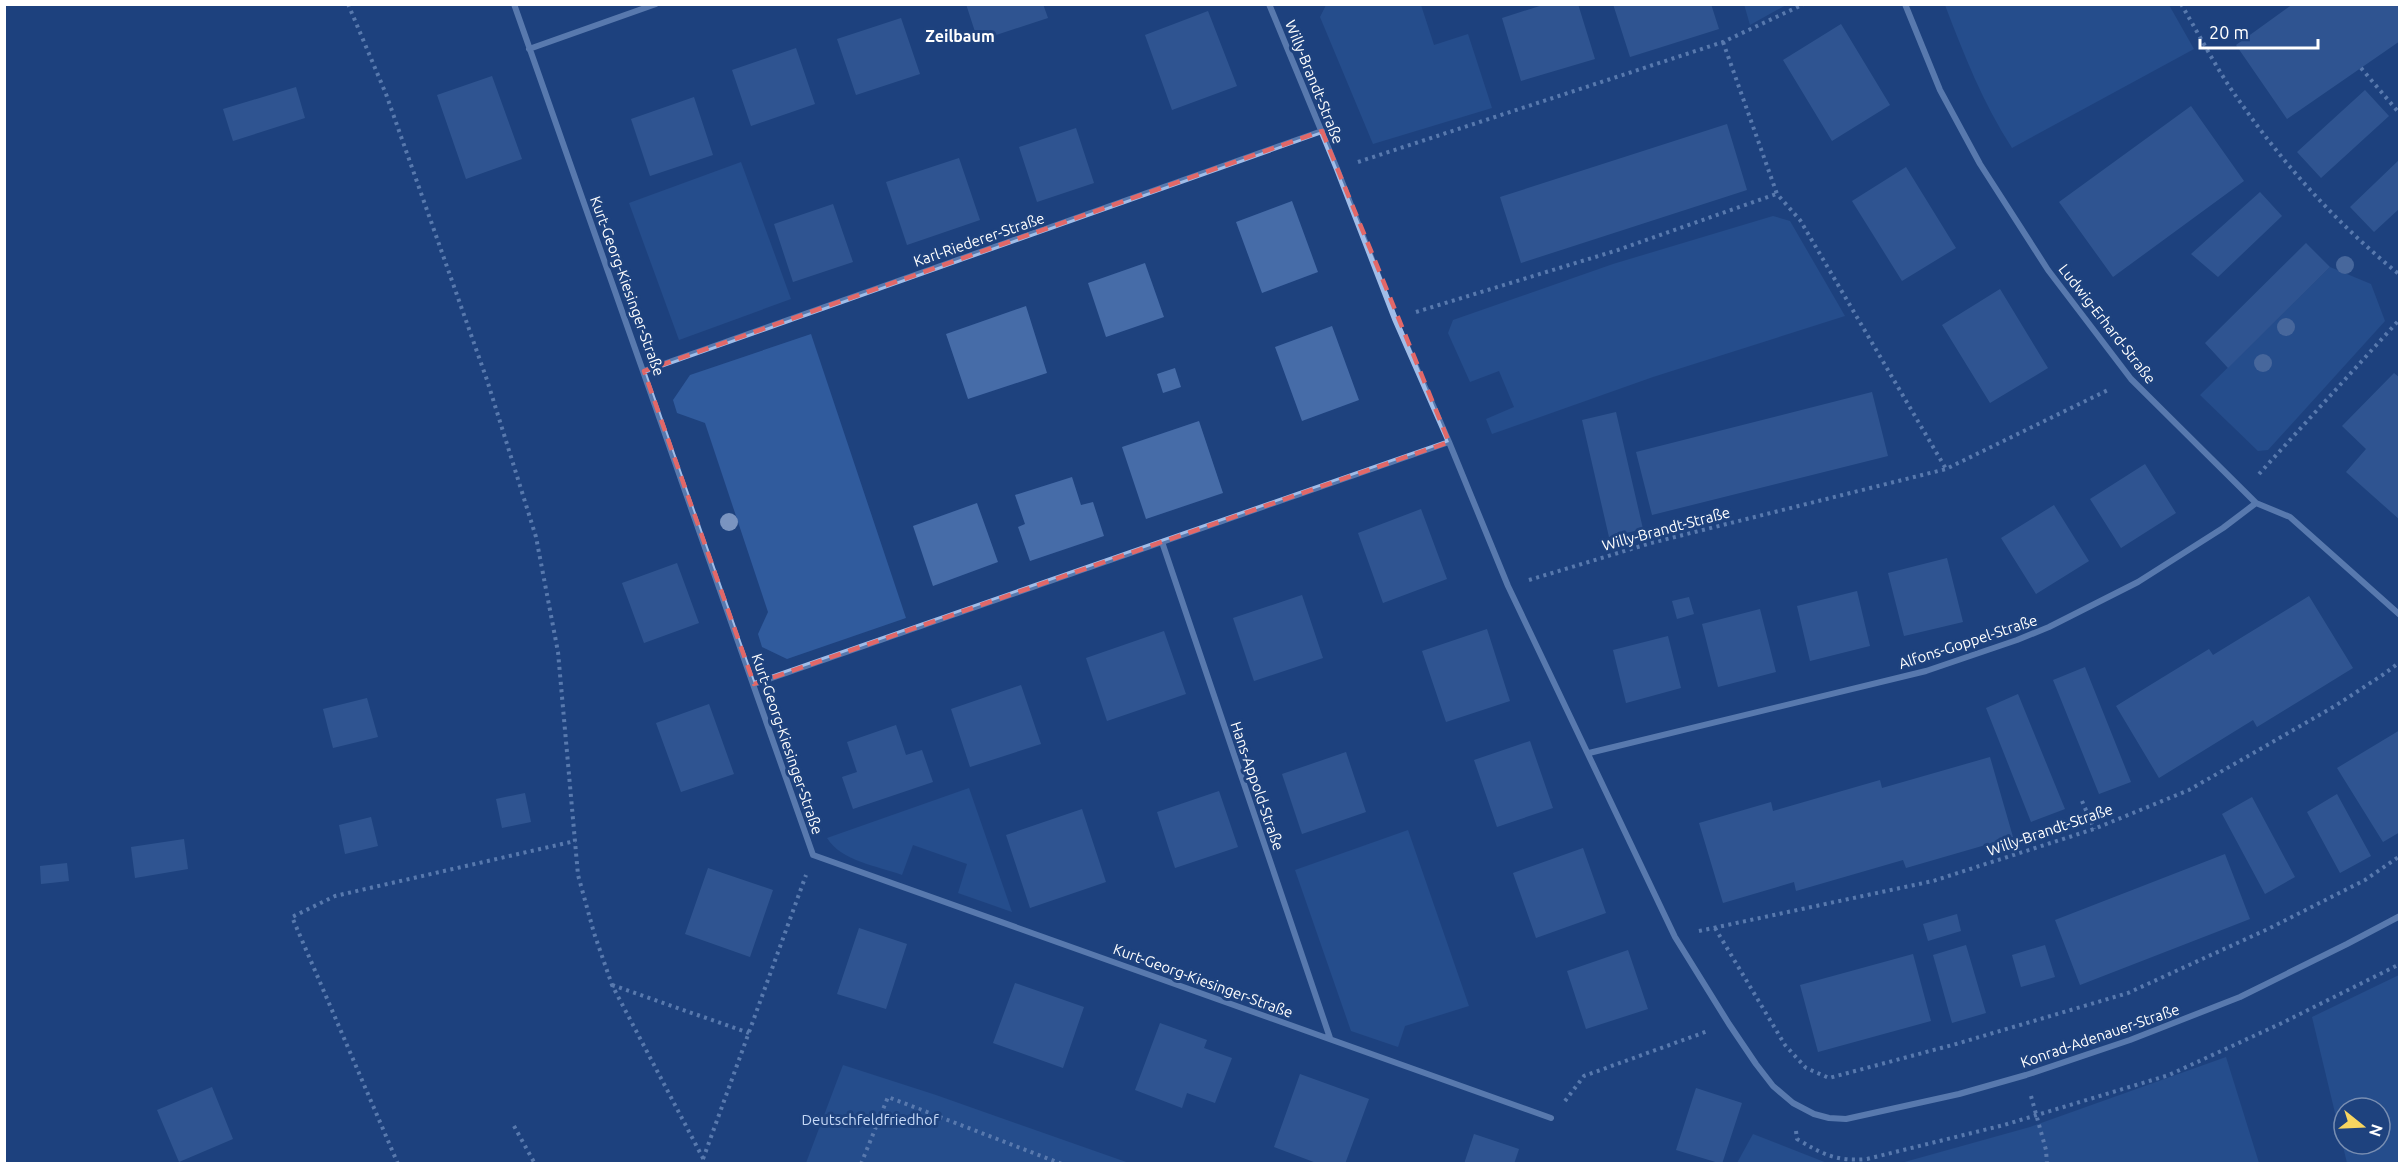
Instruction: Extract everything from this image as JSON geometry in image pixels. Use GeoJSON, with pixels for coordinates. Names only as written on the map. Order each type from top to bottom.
{"type":"FeatureCollection","features":[{"type":"Feature","properties":{"kind":"street","name":"Kurt-Georg-Kiesinger-Straße"},"geometry":{"type":"LineString","coordinates":[[514,4],[813,855],[1551,1118]]}},
{"type":"Feature","properties":{"kind":"street"},"geometry":{"type":"LineString","coordinates":[[530,49],[656,4]]}},
{"type":"Feature","properties":{"kind":"street","name":"Willy-Brandt-Straße"},"geometry":{"type":"LineString","coordinates":[[1269,4],[1322,131],[1395,319],[1508,586],[1675,937],[1756,1065],[1773,1086],[1793,1103]]}},
{"type":"Feature","properties":{"kind":"street","name":"Ludwig-Erhard-Straße"},"geometry":{"type":"LineString","coordinates":[[1905,4],[1940,90],[1980,164],[2048,270],[2131,379],[2256,503],[2290,518],[2400,615]]}},
{"type":"Feature","properties":{"kind":"street","name":"Karl-Riederer-Straße"},"geometry":{"type":"LineString","coordinates":[[644,370],[1322,131]]}},
{"type":"Feature","properties":{"kind":"street"},"geometry":{"type":"LineString","coordinates":[[754,684],[1449,442]]}},
{"type":"Feature","properties":{"kind":"street","name":"Alfons-Goppel-Straße"},"geometry":{"type":"LineString","coordinates":[[1589,753],[1926,671],[2017,640],[2049,627],[2138,582],[2223,528],[2256,503]]}},
{"type":"Feature","properties":{"kind":"street","name":"Hans-Appold-Straße"},"geometry":{"type":"LineString","coordinates":[[1162,542],[1329,1038]]}},
{"type":"Feature","properties":{"kind":"street","name":"Konrad-Adenauer-Straße"},"geometry":{"type":"LineString","coordinates":[[1793,1103],[1814,1114],[1846,1119],[1959,1094],[2026,1075],[2130,1040],[2240,997],[2400,916]]}},
{"type":"Feature","properties":{"kind":"path"},"geometry":{"type":"LineString","coordinates":[[348,4],[398,127],[487,380],[536,537],[558,652],[578,875],[594,933],[612,985],[704,1161]]}},
{"type":"Feature","properties":{"kind":"path"},"geometry":{"type":"LineString","coordinates":[[1337,169],[1723,42],[1804,4]]}},
{"type":"Feature","properties":{"kind":"path"},"geometry":{"type":"LineString","coordinates":[[2181,4],[2236,97],[2285,163],[2341,223],[2400,275]]}},
{"type":"Feature","properties":{"kind":"path"},"geometry":{"type":"LineString","coordinates":[[1723,42],[1776,194],[1800,220],[1946,469]]}},
{"type":"Feature","properties":{"kind":"path"},"geometry":{"type":"LineString","coordinates":[[2361,68],[2400,114]]}},
{"type":"Feature","properties":{"kind":"path"},"geometry":{"type":"LineString","coordinates":[[1395,319],[1618,250],[1776,194]]}},
{"type":"Feature","properties":{"kind":"path"},"geometry":{"type":"LineString","coordinates":[[2244,490],[2400,319]]}},
{"type":"Feature","properties":{"kind":"path","name":"Willy-Brandt-Straße"},"geometry":{"type":"LineString","coordinates":[[1508,586],[1651,543],[1946,469],[2131,379]]}},
{"type":"Feature","properties":{"kind":"path","name":"Willy-Brandt-Straße"},"geometry":{"type":"LineString","coordinates":[[1675,937],[1933,881],[2094,830],[2189,790],[2336,706],[2400,662]]}},
{"type":"Feature","properties":{"kind":"path"},"geometry":{"type":"LineString","coordinates":[[2082,801],[2094,830]]}},
{"type":"Feature","properties":{"kind":"path"},"geometry":{"type":"LineString","coordinates":[[398,1164],[292,917],[335,896],[575,841]]}},
{"type":"Feature","properties":{"kind":"path"},"geometry":{"type":"LineString","coordinates":[[704,1161],[813,855]]}},
{"type":"Feature","properties":{"kind":"path"},"geometry":{"type":"LineString","coordinates":[[1715,928],[1785,1045],[1806,1068],[1829,1078],[1956,1044],[2128,993],[2270,928],[2365,879],[2400,856]]}},
{"type":"Feature","properties":{"kind":"path"},"geometry":{"type":"LineString","coordinates":[[1793,1103],[1797,1139],[1821,1153],[1848,1161],[1867,1159],[2004,1125],[2169,1075],[2282,1023],[2400,964]]}},
{"type":"Feature","properties":{"kind":"path"},"geometry":{"type":"LineString","coordinates":[[612,985],[749,1033]]}},
{"type":"Feature","properties":{"kind":"path"},"geometry":{"type":"LineString","coordinates":[[1551,1118],[1584,1077],[1729,1024]]}},
{"type":"Feature","properties":{"kind":"path"},"geometry":{"type":"LineString","coordinates":[[2026,1075],[2046,1150],[2047,1164]]}},
{"type":"Feature","properties":{"kind":"path"},"geometry":{"type":"LineString","coordinates":[[861,1164],[888,1098],[1062,1164]]}},
{"type":"Feature","properties":{"kind":"path"},"geometry":{"type":"LineString","coordinates":[[514,1126],[535,1164]]}},
{"type":"Feature","properties":{"kind":"highlighted area"},"geometry":{"type":"Polygon","coordinates":[[[1322,131],[1449,442],[754,684],[644,371],[1322,131]]]}},
{"type":"Feature","properties":{"kind":"green space"},"geometry":{"type":"Polygon","coordinates":[[[1744,4],[1786,4],[1786,5],[1750,25],[1744,4]]]}},
{"type":"Feature","properties":{"kind":"green space"},"geometry":{"type":"Polygon","coordinates":[[[1326,5],[1421,5],[1434,45],[1468,34],[1492,108],[1373,144],[1320,17],[1326,5]]]}},
{"type":"Feature","properties":{"kind":"green space"},"geometry":{"type":"Polygon","coordinates":[[[1945,5],[2169,5],[2194,49],[2012,148],[1983,96],[1945,5]]]}},
{"type":"Feature","properties":{"kind":"green space"},"geometry":{"type":"Polygon","coordinates":[[[741,162],[791,299],[679,340],[629,203],[741,162]]]}},
{"type":"Feature","properties":{"kind":"green space"},"geometry":{"type":"Polygon","coordinates":[[[1773,216],[1790,221],[1845,316],[1653,377],[1492,434],[1486,419],[1514,407],[1499,371],[1470,382],[1448,333],[1453,320],[1613,264],[1773,216]]]}},
{"type":"Feature","properties":{"kind":"green space"},"geometry":{"type":"Polygon","coordinates":[[[2330,267],[2371,284],[2385,321],[2268,450],[2258,451],[2200,395],[2330,267]]]}},
{"type":"Feature","properties":{"kind":"green space"},"geometry":{"type":"Polygon","coordinates":[[[811,334],[906,618],[787,659],[762,647],[758,634],[768,612],[705,423],[677,413],[673,400],[690,375],[811,334]]]}},
{"type":"Feature","properties":{"kind":"green space"},"geometry":{"type":"Polygon","coordinates":[[[969,788],[1012,912],[958,893],[967,864],[913,845],[902,875],[851,857],[833,846],[827,838],[969,788]]]}},
{"type":"Feature","properties":{"kind":"green space"},"geometry":{"type":"Polygon","coordinates":[[[1408,830],[1469,1006],[1405,1026],[1398,1047],[1351,1031],[1295,870],[1408,830]]]}},
{"type":"Feature","properties":{"kind":"green space"},"geometry":{"type":"Polygon","coordinates":[[[2399,975],[2399,1163],[2347,1163],[2345,1156],[2392,1156],[2392,1096],[2332,1096],[2332,1100],[2312,1017],[2399,975]]]}},
{"type":"Feature","properties":{"kind":"green space"},"geometry":{"type":"Polygon","coordinates":[[[2226,1057],[2259,1163],[1901,1163],[2030,1127],[2226,1057]]]}},
{"type":"Feature","properties":{"kind":"green space","name":"Deutschfeldfriedhof"},"geometry":{"type":"Polygon","coordinates":[[[843,1065],[936,1095],[1129,1163],[806,1163],[843,1065]]]}},
{"type":"Feature","properties":{"kind":"green space"},"geometry":{"type":"Polygon","coordinates":[[[1753,1134],[1827,1163],[1737,1163],[1753,1134]]]}},
{"type":"Feature","properties":{"kind":"building"},"geometry":{"type":"Polygon","coordinates":[[[966,4],[1043,4],[1048,18],[978,41],[966,4]]]}},
{"type":"Feature","properties":{"kind":"building"},"geometry":{"type":"Polygon","coordinates":[[[1546,4],[1578,4],[1595,59],[1521,81],[1502,18],[1546,4]]]}},
{"type":"Feature","properties":{"kind":"building"},"geometry":{"type":"Polygon","coordinates":[[[1613,4],[1711,4],[1719,29],[1630,57],[1613,4]]]}},
{"type":"Feature","properties":{"kind":"building"},"geometry":{"type":"Polygon","coordinates":[[[2293,4],[2399,4],[2400,41],[2287,119],[2236,45],[2293,4]]]}},
{"type":"Feature","properties":{"kind":"building"},"geometry":{"type":"Polygon","coordinates":[[[1208,11],[1237,86],[1172,110],[1145,35],[1208,11]]]}},
{"type":"Feature","properties":{"kind":"building"},"geometry":{"type":"Polygon","coordinates":[[[901,18],[920,74],[856,95],[837,39],[901,18]]]}},
{"type":"Feature","properties":{"kind":"building"},"geometry":{"type":"Polygon","coordinates":[[[1841,24],[1890,105],[1832,141],[1783,60],[1841,24]]]}},
{"type":"Feature","properties":{"kind":"building"},"geometry":{"type":"Polygon","coordinates":[[[796,48],[815,104],[751,126],[732,70],[796,48]]]}},
{"type":"Feature","properties":{"kind":"building"},"geometry":{"type":"Polygon","coordinates":[[[492,76],[522,159],[466,179],[437,95],[492,76]]]}},
{"type":"Feature","properties":{"kind":"building"},"geometry":{"type":"Polygon","coordinates":[[[296,87],[305,118],[233,141],[223,109],[296,87]]]}},
{"type":"Feature","properties":{"kind":"building"},"geometry":{"type":"Polygon","coordinates":[[[2365,90],[2389,116],[2321,178],[2297,152],[2365,90]]]}},
{"type":"Feature","properties":{"kind":"building"},"geometry":{"type":"Polygon","coordinates":[[[694,97],[713,155],[650,176],[631,119],[694,97]]]}},
{"type":"Feature","properties":{"kind":"building"},"geometry":{"type":"Polygon","coordinates":[[[2191,106],[2244,181],[2113,277],[2059,202],[2191,106]]]}},
{"type":"Feature","properties":{"kind":"building"},"geometry":{"type":"Polygon","coordinates":[[[1727,124],[1747,190],[1521,263],[1500,197],[1727,124]]]}},
{"type":"Feature","properties":{"kind":"building"},"geometry":{"type":"Polygon","coordinates":[[[1076,128],[1094,183],[1037,202],[1019,147],[1076,128]]]}},
{"type":"Feature","properties":{"kind":"building"},"geometry":{"type":"Polygon","coordinates":[[[959,158],[980,220],[907,245],[886,182],[959,158]]]}},
{"type":"Feature","properties":{"kind":"building"},"geometry":{"type":"Polygon","coordinates":[[[2400,159],[2400,208],[2374,232],[2350,207],[2400,159]]]}},
{"type":"Feature","properties":{"kind":"building"},"geometry":{"type":"Polygon","coordinates":[[[1906,167],[1956,248],[1902,281],[1852,201],[1906,167]]]}},
{"type":"Feature","properties":{"kind":"building"},"geometry":{"type":"Polygon","coordinates":[[[2260,192],[2282,216],[2218,277],[2191,254],[2260,192]]]}},
{"type":"Feature","properties":{"kind":"building"},"geometry":{"type":"Polygon","coordinates":[[[1292,201],[1318,272],[1262,293],[1236,222],[1292,201]]]}},
{"type":"Feature","properties":{"kind":"building"},"geometry":{"type":"Polygon","coordinates":[[[833,204],[853,262],[793,282],[774,224],[833,204]]]}},
{"type":"Feature","properties":{"kind":"building"},"geometry":{"type":"Polygon","coordinates":[[[2306,243],[2330,267],[2228,368],[2205,343],[2306,243]]]}},
{"type":"Feature","properties":{"kind":"building"},"geometry":{"type":"Polygon","coordinates":[[[1145,263],[1164,317],[1106,337],[1088,283],[1145,263]]]}},
{"type":"Feature","properties":{"kind":"building"},"geometry":{"type":"Polygon","coordinates":[[[2000,289],[2048,368],[1990,403],[1942,325],[2000,289]]]}},
{"type":"Feature","properties":{"kind":"building"},"geometry":{"type":"Polygon","coordinates":[[[1026,306],[1047,373],[968,399],[946,334],[1026,306]]]}},
{"type":"Feature","properties":{"kind":"building"},"geometry":{"type":"Polygon","coordinates":[[[1332,326],[1359,400],[1302,421],[1275,347],[1332,326]]]}},
{"type":"Feature","properties":{"kind":"building"},"geometry":{"type":"Polygon","coordinates":[[[1175,368],[1181,387],[1163,393],[1157,374],[1175,368]]]}},
{"type":"Feature","properties":{"kind":"building"},"geometry":{"type":"Polygon","coordinates":[[[2394,373],[2400,378],[2400,520],[2346,472],[2366,449],[2342,426],[2394,373]]]}},
{"type":"Feature","properties":{"kind":"building"},"geometry":{"type":"Polygon","coordinates":[[[1872,392],[1888,456],[1652,515],[1636,452],[1872,392]]]}},
{"type":"Feature","properties":{"kind":"building"},"geometry":{"type":"Polygon","coordinates":[[[1616,412],[1643,529],[1609,537],[1582,420],[1616,412]]]}},
{"type":"Feature","properties":{"kind":"building"},"geometry":{"type":"Polygon","coordinates":[[[1199,421],[1223,493],[1146,519],[1122,447],[1199,421]]]}},
{"type":"Feature","properties":{"kind":"building"},"geometry":{"type":"Polygon","coordinates":[[[2145,464],[2176,513],[2121,548],[2090,499],[2145,464]]]}},
{"type":"Feature","properties":{"kind":"building"},"geometry":{"type":"Polygon","coordinates":[[[1072,477],[1081,505],[1093,502],[1104,536],[1030,561],[1018,527],[1025,524],[1015,495],[1072,477]]]}},
{"type":"Feature","properties":{"kind":"building"},"geometry":{"type":"Polygon","coordinates":[[[977,503],[998,562],[933,586],[913,526],[977,503]]]}},
{"type":"Feature","properties":{"kind":"building"},"geometry":{"type":"Polygon","coordinates":[[[2054,505],[2089,561],[2036,594],[2001,538],[2054,505]]]}},
{"type":"Feature","properties":{"kind":"building"},"geometry":{"type":"Polygon","coordinates":[[[1421,509],[1447,579],[1383,603],[1358,533],[1421,509]]]}},
{"type":"Feature","properties":{"kind":"building"},"geometry":{"type":"Polygon","coordinates":[[[1947,558],[1963,622],[1904,636],[1888,573],[1947,558]]]}},
{"type":"Feature","properties":{"kind":"building"},"geometry":{"type":"Polygon","coordinates":[[[677,563],[699,623],[644,643],[622,583],[677,563]]]}},
{"type":"Feature","properties":{"kind":"building"},"geometry":{"type":"Polygon","coordinates":[[[1857,591],[1870,646],[1810,661],[1797,606],[1857,591]]]}},
{"type":"Feature","properties":{"kind":"building"},"geometry":{"type":"Polygon","coordinates":[[[1302,595],[1323,658],[1254,681],[1233,618],[1302,595]]]}},
{"type":"Feature","properties":{"kind":"building"},"geometry":{"type":"Polygon","coordinates":[[[2309,596],[2353,668],[2257,727],[2253,720],[2159,778],[2116,706],[2209,649],[2213,655],[2309,596]]]}},
{"type":"Feature","properties":{"kind":"building"},"geometry":{"type":"Polygon","coordinates":[[[1689,597],[1694,614],[1677,619],[1672,601],[1689,597]]]}},
{"type":"Feature","properties":{"kind":"building"},"geometry":{"type":"Polygon","coordinates":[[[1760,609],[1776,672],[1718,687],[1702,624],[1760,609]]]}},
{"type":"Feature","properties":{"kind":"building"},"geometry":{"type":"Polygon","coordinates":[[[1487,629],[1510,701],[1446,722],[1422,651],[1487,629]]]}},
{"type":"Feature","properties":{"kind":"building"},"geometry":{"type":"Polygon","coordinates":[[[1164,631],[1186,694],[1107,721],[1086,658],[1164,631]]]}},
{"type":"Feature","properties":{"kind":"building"},"geometry":{"type":"Polygon","coordinates":[[[1668,636],[1681,688],[1626,703],[1613,650],[1668,636]]]}},
{"type":"Feature","properties":{"kind":"building"},"geometry":{"type":"Polygon","coordinates":[[[2085,667],[2131,782],[2099,794],[2053,680],[2085,667]]]}},
{"type":"Feature","properties":{"kind":"building"},"geometry":{"type":"Polygon","coordinates":[[[1021,685],[1041,744],[970,767],[951,709],[1021,685]]]}},
{"type":"Feature","properties":{"kind":"building"},"geometry":{"type":"Polygon","coordinates":[[[2018,694],[2065,809],[2031,822],[1986,708],[2018,694]]]}},
{"type":"Feature","properties":{"kind":"building"},"geometry":{"type":"Polygon","coordinates":[[[367,698],[378,737],[333,748],[323,709],[367,698]]]}},
{"type":"Feature","properties":{"kind":"building"},"geometry":{"type":"Polygon","coordinates":[[[709,704],[734,774],[681,792],[656,723],[709,704]]]}},
{"type":"Feature","properties":{"kind":"building"},"geometry":{"type":"Polygon","coordinates":[[[896,725],[906,755],[922,750],[933,782],[853,809],[842,777],[857,772],[847,742],[896,725]]]}},
{"type":"Feature","properties":{"kind":"building"},"geometry":{"type":"Polygon","coordinates":[[[2400,730],[2400,832],[2383,842],[2337,768],[2400,730]]]}},
{"type":"Feature","properties":{"kind":"building"},"geometry":{"type":"Polygon","coordinates":[[[1530,741],[1553,808],[1497,827],[1474,760],[1530,741]]]}},
{"type":"Feature","properties":{"kind":"building"},"geometry":{"type":"Polygon","coordinates":[[[1346,752],[1366,812],[1302,834],[1282,774],[1346,752]]]}},
{"type":"Feature","properties":{"kind":"building"},"geometry":{"type":"Polygon","coordinates":[[[1990,757],[2013,837],[1906,868],[1903,860],[1796,891],[1794,882],[1723,903],[1699,823],[1771,802],[1773,811],[1880,780],[1882,788],[1990,757]]]}},
{"type":"Feature","properties":{"kind":"building"},"geometry":{"type":"Polygon","coordinates":[[[1219,791],[1238,847],[1175,868],[1157,812],[1219,791]]]}},
{"type":"Feature","properties":{"kind":"building"},"geometry":{"type":"Polygon","coordinates":[[[525,793],[531,822],[502,828],[496,799],[525,793]]]}},
{"type":"Feature","properties":{"kind":"building"},"geometry":{"type":"Polygon","coordinates":[[[2337,794],[2371,856],[2340,873],[2307,812],[2337,794]]]}},
{"type":"Feature","properties":{"kind":"building"},"geometry":{"type":"Polygon","coordinates":[[[2252,797],[2295,877],[2265,894],[2222,814],[2252,797]]]}},
{"type":"Feature","properties":{"kind":"building"},"geometry":{"type":"Polygon","coordinates":[[[1082,809],[1106,882],[1030,908],[1006,835],[1082,809]]]}},
{"type":"Feature","properties":{"kind":"building"},"geometry":{"type":"Polygon","coordinates":[[[371,817],[378,846],[345,854],[339,825],[371,817]]]}},
{"type":"Feature","properties":{"kind":"building"},"geometry":{"type":"Polygon","coordinates":[[[184,839],[188,869],[135,878],[131,847],[184,839]]]}},
{"type":"Feature","properties":{"kind":"building"},"geometry":{"type":"Polygon","coordinates":[[[1583,848],[1606,913],[1536,938],[1513,873],[1583,848]]]}},
{"type":"Feature","properties":{"kind":"building"},"geometry":{"type":"Polygon","coordinates":[[[2225,854],[2250,919],[2080,985],[2055,920],[2225,854]]]}},
{"type":"Feature","properties":{"kind":"building"},"geometry":{"type":"Polygon","coordinates":[[[67,863],[69,881],[41,884],[40,866],[67,863]]]}},
{"type":"Feature","properties":{"kind":"building"},"geometry":{"type":"Polygon","coordinates":[[[708,868],[773,890],[750,957],[685,934],[708,868]]]}},
{"type":"Feature","properties":{"kind":"building"},"geometry":{"type":"Polygon","coordinates":[[[1957,914],[1961,931],[1928,941],[1923,924],[1957,914]]]}},
{"type":"Feature","properties":{"kind":"building"},"geometry":{"type":"Polygon","coordinates":[[[859,928],[907,944],[886,1009],[837,994],[859,928]]]}},
{"type":"Feature","properties":{"kind":"building"},"geometry":{"type":"Polygon","coordinates":[[[1966,945],[1986,1013],[1952,1023],[1933,955],[1966,945]]]}},
{"type":"Feature","properties":{"kind":"building"},"geometry":{"type":"Polygon","coordinates":[[[2045,945],[2055,977],[2021,987],[2012,955],[2045,945]]]}},
{"type":"Feature","properties":{"kind":"building"},"geometry":{"type":"Polygon","coordinates":[[[1628,950],[1648,1009],[1586,1029],[1567,971],[1628,950]]]}},
{"type":"Feature","properties":{"kind":"building"},"geometry":{"type":"Polygon","coordinates":[[[1913,954],[1931,1021],[1818,1052],[1800,985],[1913,954]]]}},
{"type":"Feature","properties":{"kind":"building"},"geometry":{"type":"Polygon","coordinates":[[[1015,983],[1084,1007],[1063,1068],[993,1043],[1015,983]]]}},
{"type":"Feature","properties":{"kind":"building"},"geometry":{"type":"Polygon","coordinates":[[[1160,1023],[1207,1040],[1204,1048],[1232,1058],[1215,1103],[1187,1093],[1182,1108],[1135,1090],[1160,1023]]]}},
{"type":"Feature","properties":{"kind":"building"},"geometry":{"type":"Polygon","coordinates":[[[1300,1074],[1369,1099],[1345,1164],[1319,1164],[1274,1147],[1300,1074]]]}},
{"type":"Feature","properties":{"kind":"building"},"geometry":{"type":"Polygon","coordinates":[[[212,1087],[233,1139],[179,1162],[157,1110],[212,1087]]]}},
{"type":"Feature","properties":{"kind":"building"},"geometry":{"type":"Polygon","coordinates":[[[1696,1088],[1742,1103],[1722,1164],[1676,1150],[1696,1088]]]}},
{"type":"Feature","properties":{"kind":"building"},"geometry":{"type":"Polygon","coordinates":[[[1474,1134],[1519,1149],[1514,1164],[1464,1164],[1474,1134]]]}},
{"type":"Feature","properties":{"kind":"district","name":"Zeilbaum"},"geometry":{"type":"Point","coordinates":[960,36]}}]}
